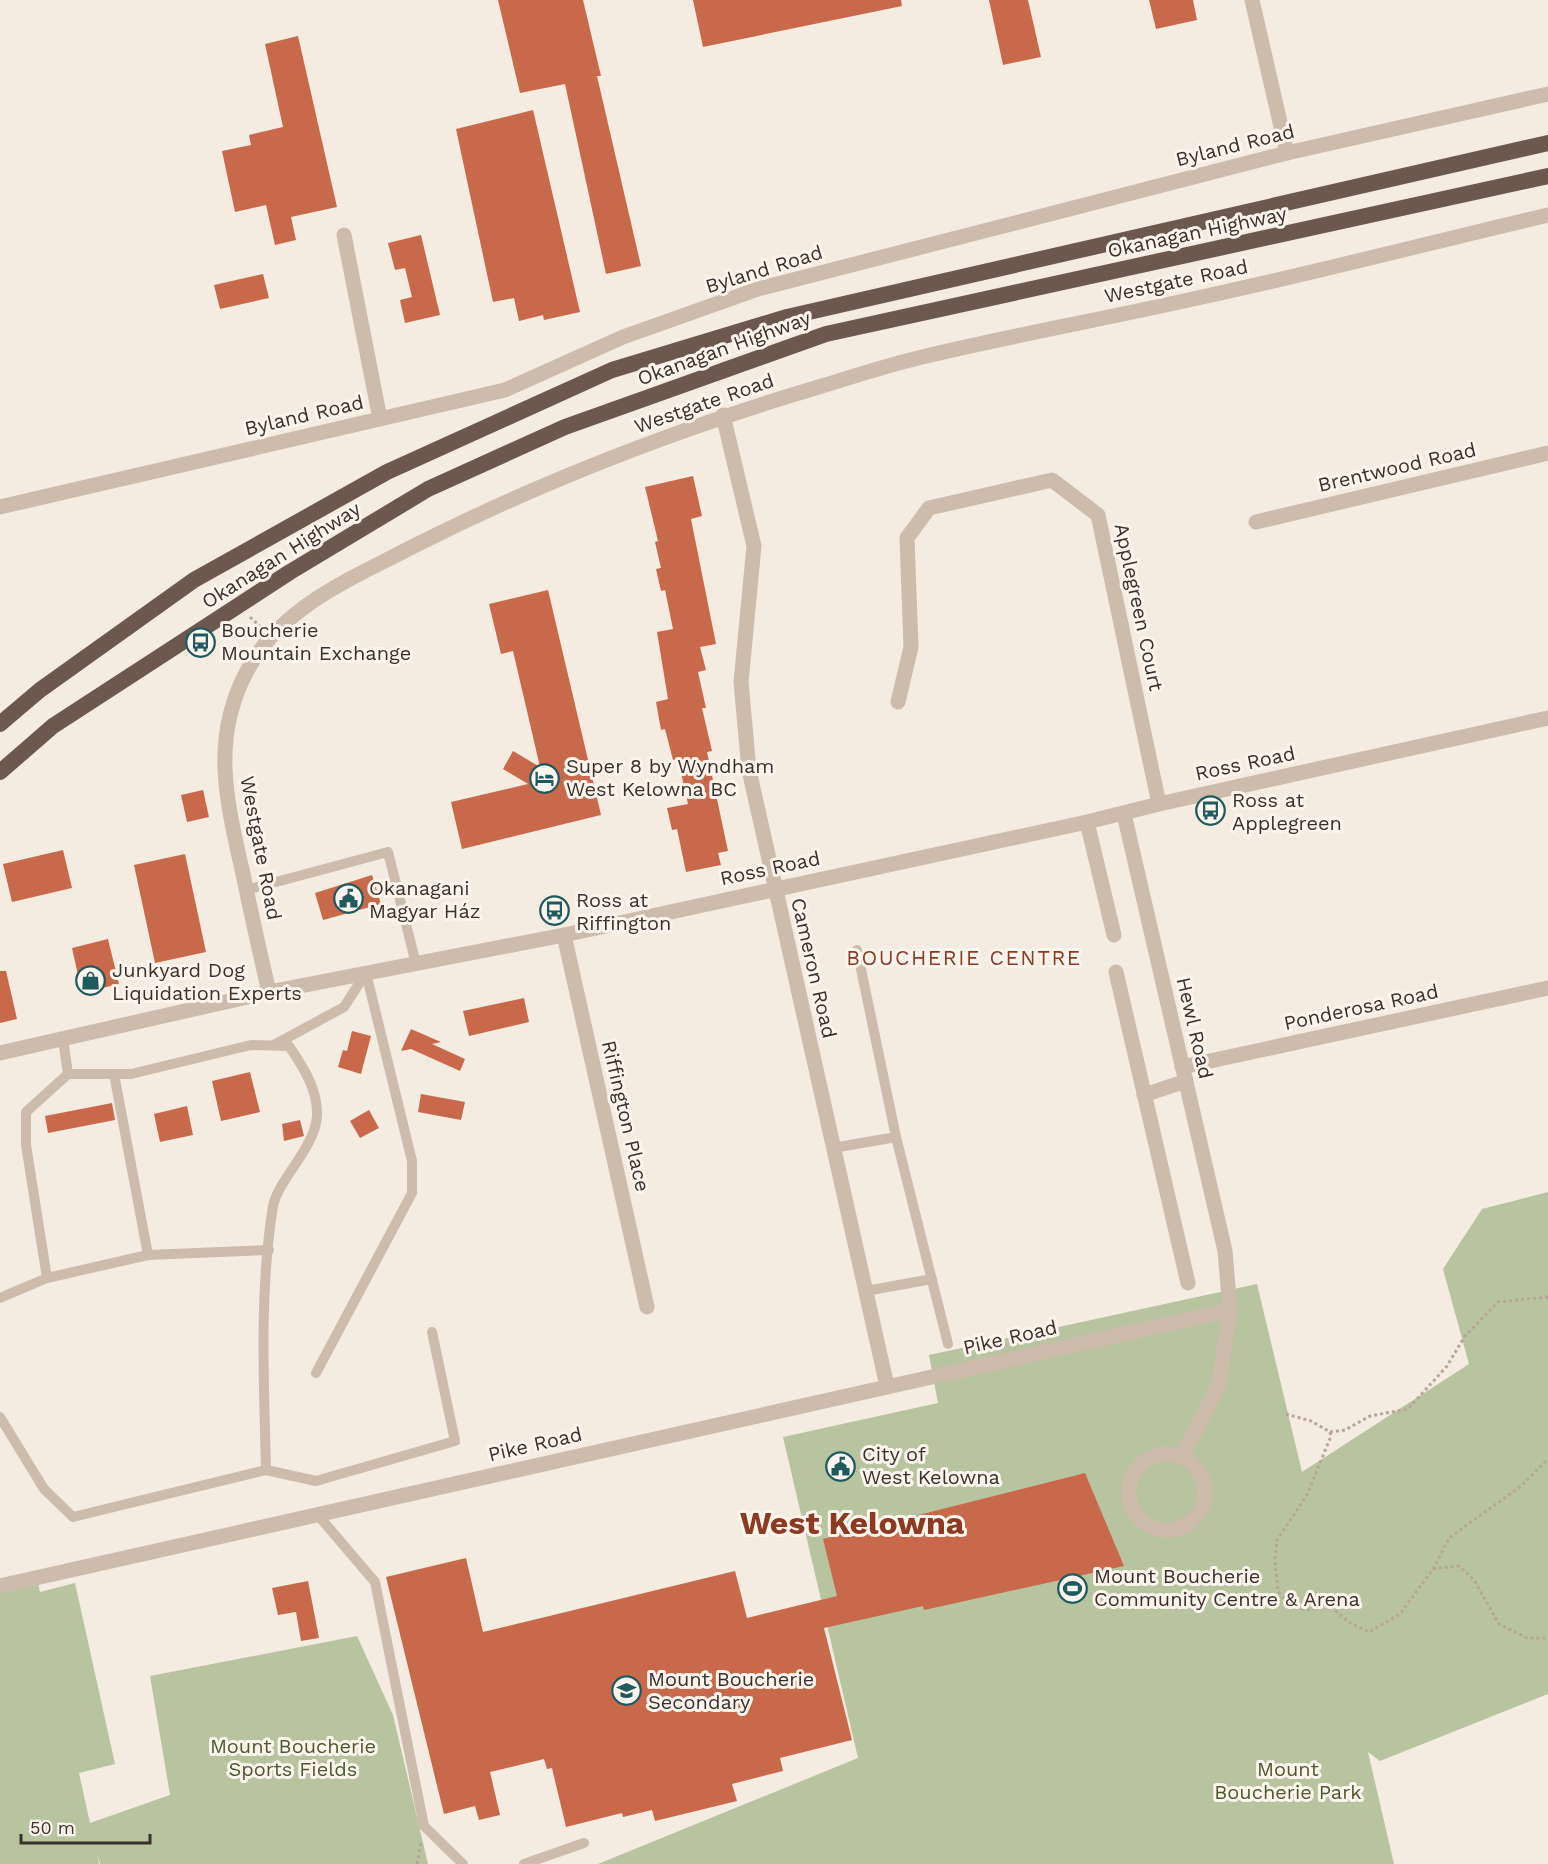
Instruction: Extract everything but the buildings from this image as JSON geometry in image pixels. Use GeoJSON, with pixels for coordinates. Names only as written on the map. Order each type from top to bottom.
{"type":"FeatureCollection","features":[{"type":"Feature","properties":{"kind":"highway","name":"Okanagan Highway"},"geometry":{"type":"LineString","coordinates":[[0,724],[40,690],[194,580],[387,472],[612,370],[788,317],[1548,143]]}},
{"type":"Feature","properties":{"kind":"highway","name":"Okanagan Highway"},"geometry":{"type":"LineString","coordinates":[[0,772],[53,726],[290,572],[428,489],[565,427],[826,334],[1548,176]]}},
{"type":"Feature","properties":{"kind":"street"},"geometry":{"type":"LineString","coordinates":[[1252,0],[1287,153]]}},
{"type":"Feature","properties":{"kind":"street","name":"Byland Road"},"geometry":{"type":"LineString","coordinates":[[0,507],[505,390],[623,337],[758,290],[1287,153],[1548,94]]}},
{"type":"Feature","properties":{"kind":"street","name":"Westgate Road"},"geometry":{"type":"LineString","coordinates":[[269,992],[226,797],[223,758],[228,723],[248,668],[271,637],[296,612],[324,592],[452,527],[558,479],[723,415],[919,358],[1206,296],[1548,215]]}},
{"type":"Feature","properties":{"kind":"street"},"geometry":{"type":"LineString","coordinates":[[344,235],[380,419]]}},
{"type":"Feature","properties":{"kind":"street","name":"Cameron Road"},"geometry":{"type":"LineString","coordinates":[[723,415],[754,546],[741,682],[749,770],[887,1386]]}},
{"type":"Feature","properties":{"kind":"street","name":"Brentwood Road"},"geometry":{"type":"LineString","coordinates":[[1256,522],[1548,453]]}},
{"type":"Feature","properties":{"kind":"street","name":"Applegreen Court"},"geometry":{"type":"LineString","coordinates":[[898,702],[911,647],[908,538],[929,508],[1052,480],[1098,515],[1159,804]]}},
{"type":"Feature","properties":{"kind":"street","name":"Ross Road"},"geometry":{"type":"LineString","coordinates":[[0,1053],[269,992],[564,935],[1088,822],[1159,804],[1548,718]]}},
{"type":"Feature","properties":{"kind":"street","name":"Hewl Road"},"geometry":{"type":"LineString","coordinates":[[1124,814],[1225,1251],[1230,1310],[1219,1385],[1182,1457]]}},
{"type":"Feature","properties":{"kind":"street"},"geometry":{"type":"LineString","coordinates":[[1088,822],[1114,935]]}},
{"type":"Feature","properties":{"kind":"street","name":"Riffington Place"},"geometry":{"type":"LineString","coordinates":[[564,935],[647,1307]]}},
{"type":"Feature","properties":{"kind":"street"},"geometry":{"type":"LineString","coordinates":[[1116,972],[1188,1283]]}},
{"type":"Feature","properties":{"kind":"street","name":"Ponderosa Road"},"geometry":{"type":"LineString","coordinates":[[1144,1095],[1184,1074],[1548,988]]}},
{"type":"Feature","properties":{"kind":"street","name":"Pike Road"},"geometry":{"type":"LineString","coordinates":[[0,1586],[1230,1310]]}},
{"type":"Feature","properties":{"kind":"street"},"geometry":{"type":"LineString","coordinates":[[1168,1454],[1182,1457],[1190,1462],[1204,1483],[1201,1507],[1195,1517],[1180,1527],[1161,1529],[1149,1526],[1139,1518],[1132,1507],[1129,1495],[1135,1471],[1155,1456],[1168,1454]]}},
{"type":"Feature","properties":{"kind":"lane"},"geometry":{"type":"LineString","coordinates":[[246,890],[388,852],[416,964]]}},
{"type":"Feature","properties":{"kind":"lane"},"geometry":{"type":"LineString","coordinates":[[857,951],[896,1137],[948,1344]]}},
{"type":"Feature","properties":{"kind":"lane"},"geometry":{"type":"LineString","coordinates":[[274,1045],[344,1007],[366,973]]}},
{"type":"Feature","properties":{"kind":"lane"},"geometry":{"type":"LineString","coordinates":[[316,1373],[412,1193],[411,1161],[366,973]]}},
{"type":"Feature","properties":{"kind":"lane"},"geometry":{"type":"LineString","coordinates":[[63,1039],[68,1074]]}},
{"type":"Feature","properties":{"kind":"lane"},"geometry":{"type":"LineString","coordinates":[[47,1278],[26,1145],[26,1112],[68,1074],[131,1074],[251,1045],[289,1046],[309,1077],[317,1116],[309,1143],[273,1203],[263,1338],[266,1470]]}},
{"type":"Feature","properties":{"kind":"lane"},"geometry":{"type":"LineString","coordinates":[[114,1074],[147,1255]]}},
{"type":"Feature","properties":{"kind":"lane"},"geometry":{"type":"LineString","coordinates":[[833,1148],[896,1137]]}},
{"type":"Feature","properties":{"kind":"lane"},"geometry":{"type":"LineString","coordinates":[[0,1298],[47,1278],[147,1255],[270,1250]]}},
{"type":"Feature","properties":{"kind":"lane"},"geometry":{"type":"LineString","coordinates":[[866,1291],[932,1279]]}},
{"type":"Feature","properties":{"kind":"lane"},"geometry":{"type":"LineString","coordinates":[[0,1417],[44,1489],[74,1517],[266,1470],[316,1481],[455,1441],[432,1332]]}},
{"type":"Feature","properties":{"kind":"lane"},"geometry":{"type":"LineString","coordinates":[[317,1514],[375,1582],[424,1826],[463,1864]]}},
{"type":"Feature","properties":{"kind":"lane"},"geometry":{"type":"LineString","coordinates":[[524,1864],[584,1844]]}},
{"type":"Feature","properties":{"kind":"path"},"geometry":{"type":"LineString","coordinates":[[248,615],[271,637]]}},
{"type":"Feature","properties":{"kind":"path"},"geometry":{"type":"LineString","coordinates":[[1286,1414],[1311,1420],[1330,1432],[1345,1430],[1370,1416],[1408,1409],[1447,1366],[1465,1336],[1498,1302],[1548,1297]]}},
{"type":"Feature","properties":{"kind":"path"},"geometry":{"type":"LineString","coordinates":[[1330,1432],[1331,1436],[1307,1495],[1277,1540],[1275,1560],[1278,1591],[1290,1607],[1311,1610],[1322,1600],[1350,1623],[1369,1632],[1400,1614],[1432,1569],[1449,1538],[1521,1485],[1548,1460]]}},
{"type":"Feature","properties":{"kind":"path"},"geometry":{"type":"LineString","coordinates":[[1432,1569],[1459,1566],[1474,1580],[1499,1624],[1527,1638],[1548,1638]]}},
{"type":"Feature","properties":{"kind":"path"},"geometry":{"type":"LineString","coordinates":[[417,1864],[424,1826]]}},
{"type":"Feature","properties":{"kind":"green space","name":"Mount Boucherie Park"},"geometry":{"type":"Polygon","coordinates":[[[1548,1192],[1548,1694],[1380,1761],[1368,1752],[1394,1864],[598,1864],[858,1758],[783,1437],[938,1403],[929,1355],[1257,1284],[1302,1472],[1469,1364],[1443,1269],[1482,1209],[1548,1192]]]}},
{"type":"Feature","properties":{"kind":"green space","name":"Mount Boucherie Sports Fields"},"geometry":{"type":"Polygon","coordinates":[[[38,1583],[40,1592],[75,1583],[115,1764],[79,1773],[90,1823],[170,1795],[150,1676],[357,1636],[393,1715],[428,1864],[100,1864],[97,1853],[99,1864],[0,1864],[0,1592],[38,1583]]]}},
{"type":"Feature","properties":{"kind":"place","name":"Boucherie Mountain Exchange"},"geometry":{"type":"Point","coordinates":[200,642]}},
{"type":"Feature","properties":{"kind":"place","name":"Super 8 by Wyndham West Kelowna BC"},"geometry":{"type":"Point","coordinates":[545,778]}},
{"type":"Feature","properties":{"kind":"place","name":"Ross at Applegreen"},"geometry":{"type":"Point","coordinates":[1211,811]}},
{"type":"Feature","properties":{"kind":"place","name":"Okanagani Magyar Ház"},"geometry":{"type":"Point","coordinates":[348,899]}},
{"type":"Feature","properties":{"kind":"place","name":"Ross at Riffington"},"geometry":{"type":"Point","coordinates":[555,911]}},
{"type":"Feature","properties":{"kind":"place","name":"Junkyard Dog Liquidation Experts"},"geometry":{"type":"Point","coordinates":[91,981]}},
{"type":"Feature","properties":{"kind":"place","name":"City of West Kelowna"},"geometry":{"type":"Point","coordinates":[841,1466]}},
{"type":"Feature","properties":{"kind":"place","name":"Mount Boucherie Community Centre & Arena"},"geometry":{"type":"Point","coordinates":[1073,1588]}},
{"type":"Feature","properties":{"kind":"place","name":"Mount Boucherie Secondary"},"geometry":{"type":"Point","coordinates":[627,1691]}},
{"type":"Feature","properties":{"kind":"district","name":"BOUCHERIE CENTRE"},"geometry":{"type":"Point","coordinates":[964,957]}},
{"type":"Feature","properties":{"kind":"district","name":"West Kelowna"},"geometry":{"type":"Point","coordinates":[852,1523]}}]}
